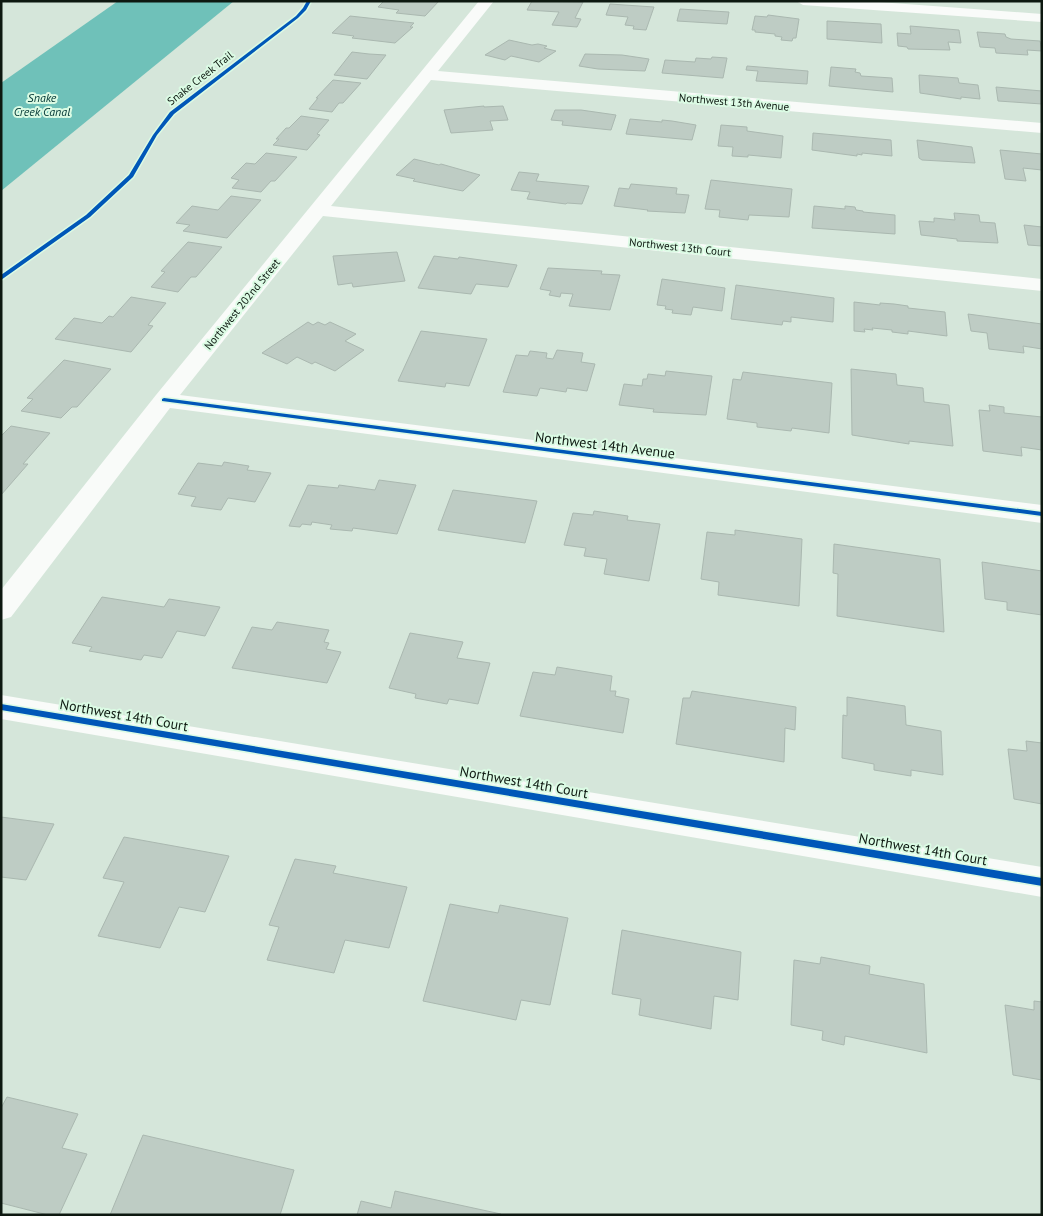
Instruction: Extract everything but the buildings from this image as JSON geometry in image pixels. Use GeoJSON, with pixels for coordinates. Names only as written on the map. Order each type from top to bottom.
{"type":"FeatureCollection","features":[{"type":"Feature","properties":{"kind":"street","name":"Northwest 202nd Street"},"geometry":{"type":"LineString","coordinates":[[1,610],[164,400],[487,1]]}},
{"type":"Feature","properties":{"kind":"street"},"geometry":{"type":"LineString","coordinates":[[804,1],[1042,18]]}},
{"type":"Feature","properties":{"kind":"street","name":"Northwest 13th Avenue"},"geometry":{"type":"LineString","coordinates":[[426,75],[1042,128]]}},
{"type":"Feature","properties":{"kind":"street","name":"Northwest 13th Court"},"geometry":{"type":"LineString","coordinates":[[318,210],[1042,284]]}},
{"type":"Feature","properties":{"kind":"street","name":"Northwest 14th Avenue"},"geometry":{"type":"LineString","coordinates":[[164,400],[1042,514]]}},
{"type":"Feature","properties":{"kind":"street","name":"Northwest 14th Court"},"geometry":{"type":"LineString","coordinates":[[1,707],[1042,882]]}},
{"type":"Feature","properties":{"kind":"water","name":"Snake Creek Canal"},"geometry":{"type":"Polygon","coordinates":[[[118,1],[234,1],[1,191],[1,83],[118,1]]]}},
{"type":"Feature","properties":{"kind":"cycle path","name":"Snake Creek Trail"},"geometry":{"type":"LineString","coordinates":[[1,278],[88,216],[131,176],[155,135],[172,113],[297,17],[305,9],[309,1]]}},
{"type":"Feature","properties":{"kind":"cycle path"},"geometry":{"type":"LineString","coordinates":[[164,400],[1042,514]]}},
{"type":"Feature","properties":{"kind":"cycle path"},"geometry":{"type":"LineString","coordinates":[[1,707],[1042,882]]}}]}
